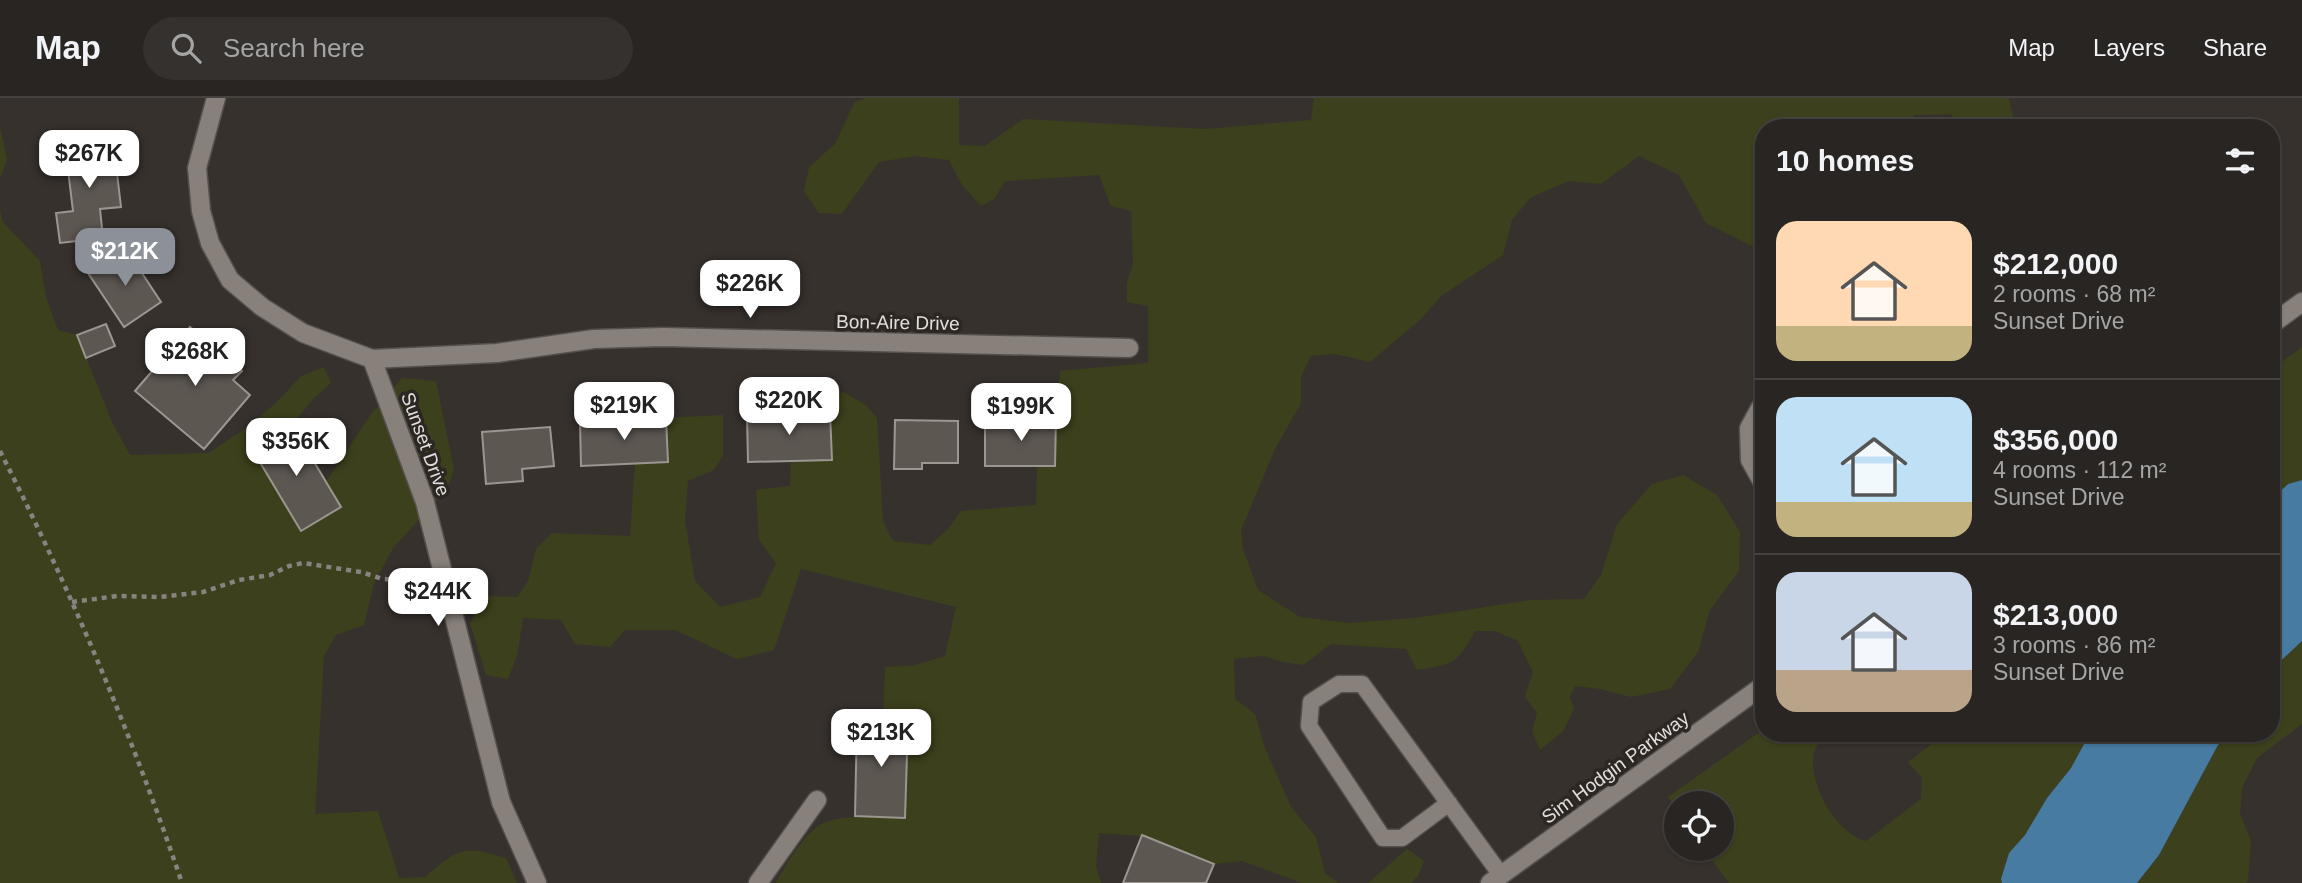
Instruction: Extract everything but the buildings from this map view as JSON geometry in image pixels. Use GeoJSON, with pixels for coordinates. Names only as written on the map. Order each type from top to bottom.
{"type":"FeatureCollection","features":[{"type":"Feature","properties":{"kind":"street"},"geometry":{"type":"LineString","coordinates":[[216,98],[198,168],[200,200],[210,243],[230,280],[262,307],[303,334],[372,359]]}},
{"type":"Feature","properties":{"kind":"street"},"geometry":{"type":"LineString","coordinates":[[2280,318],[2302,302]]}},
{"type":"Feature","properties":{"kind":"street","name":"Bon-Aire Drive"},"geometry":{"type":"LineString","coordinates":[[372,359],[497,353],[594,339],[663,337],[1129,348]]}},
{"type":"Feature","properties":{"kind":"street","name":"Sunset Drive"},"geometry":{"type":"LineString","coordinates":[[372,359],[425,502],[502,802],[537,883]]}},
{"type":"Feature","properties":{"kind":"street","name":"Sim Hodgin Parkway"},"geometry":{"type":"LineString","coordinates":[[1496,879],[1755,692]]}},
{"type":"Feature","properties":{"kind":"street"},"geometry":{"type":"LineString","coordinates":[[758,883],[817,800]]}},
{"type":"Feature","properties":{"kind":"lane"},"geometry":{"type":"LineString","coordinates":[[1755,415],[1748,428],[1749,460],[1755,471]]}},
{"type":"Feature","properties":{"kind":"lane"},"geometry":{"type":"LineString","coordinates":[[1449,803],[1402,838],[1383,838],[1309,726],[1311,702],[1339,684],[1362,684],[1449,803],[1496,879]]}},
{"type":"Feature","properties":{"kind":"path"},"geometry":{"type":"LineString","coordinates":[[0,451],[72,602],[131,743],[182,883]]}},
{"type":"Feature","properties":{"kind":"path"},"geometry":{"type":"LineString","coordinates":[[72,602],[117,596],[160,597],[203,592],[239,580],[270,575],[303,563],[361,572],[383,579],[401,580],[444,574]]}},
{"type":"Feature","properties":{"kind":"green space"},"geometry":{"type":"Polygon","coordinates":[[[865,98],[959,98],[959,145],[985,146],[1023,119],[1205,129],[1311,120],[1314,98],[2009,98],[2013,119],[1955,119],[1951,114],[1914,115],[1912,119],[1755,119],[1755,248],[1706,223],[1679,175],[1639,156],[1601,184],[1568,181],[1530,198],[1512,220],[1503,255],[1441,296],[1421,319],[1370,362],[1335,354],[1311,356],[1301,377],[1301,403],[1275,449],[1241,530],[1243,549],[1258,590],[1300,617],[1349,623],[1415,618],[1531,600],[1584,599],[1601,575],[1617,524],[1652,484],[1683,475],[1717,495],[1740,532],[1739,571],[1710,610],[1698,652],[1670,689],[1631,697],[1575,686],[1570,697],[1574,708],[1564,730],[1540,750],[1532,731],[1537,713],[1525,697],[1533,672],[1518,641],[1495,631],[1475,631],[1453,661],[1417,670],[1406,649],[1331,644],[1303,665],[1264,656],[1234,659],[1235,699],[1255,714],[1265,748],[1291,807],[1316,837],[1325,873],[1338,883],[1302,883],[1242,861],[1214,864],[1142,836],[1099,833],[1096,866],[1101,883],[776,883],[800,845],[818,826],[848,817],[905,818],[908,723],[883,721],[885,667],[912,666],[945,656],[956,607],[801,569],[774,650],[737,659],[675,630],[625,630],[610,647],[575,644],[561,620],[523,618],[517,656],[508,679],[486,675],[470,623],[485,596],[517,597],[528,581],[536,549],[552,533],[630,536],[635,463],[668,462],[666,418],[723,415],[723,455],[714,470],[688,481],[685,521],[695,581],[720,607],[760,597],[776,563],[759,540],[756,490],[790,486],[791,460],[831,460],[830,412],[842,391],[866,405],[877,418],[883,521],[893,541],[930,545],[948,529],[961,511],[1036,505],[1037,466],[1055,465],[1060,371],[1148,363],[1148,306],[1127,302],[1127,283],[1133,264],[1131,211],[1111,206],[1099,175],[1005,181],[994,199],[981,206],[962,185],[949,160],[915,156],[879,162],[842,214],[819,213],[804,192],[809,167],[835,144],[854,103],[865,98]]]}},
{"type":"Feature","properties":{"kind":"green space"},"geometry":{"type":"Polygon","coordinates":[[[0,126],[7,160],[0,178],[0,126]]]}},
{"type":"Feature","properties":{"kind":"green space"},"geometry":{"type":"Polygon","coordinates":[[[0,207],[2,221],[40,261],[46,298],[58,330],[77,335],[112,422],[130,455],[209,453],[250,425],[301,376],[324,367],[331,383],[313,399],[292,425],[252,449],[301,530],[341,507],[326,482],[371,414],[402,378],[436,381],[454,470],[447,489],[393,548],[374,583],[364,625],[336,635],[324,656],[315,814],[378,811],[399,878],[425,877],[454,855],[480,851],[506,858],[517,883],[0,883],[0,207]]]}},
{"type":"Feature","properties":{"kind":"green space"},"geometry":{"type":"Polygon","coordinates":[[[2302,347],[2302,480],[2288,484],[2280,492],[2280,363],[2302,347]]]}},
{"type":"Feature","properties":{"kind":"green space"},"geometry":{"type":"Polygon","coordinates":[[[2302,641],[2302,724],[2280,741],[2280,662],[2302,641]]]}},
{"type":"Feature","properties":{"kind":"green space"},"geometry":{"type":"Polygon","coordinates":[[[1755,735],[1755,742],[1819,742],[1814,752],[1813,764],[1819,792],[1826,806],[1844,828],[1866,841],[1921,799],[1922,778],[1908,762],[1934,742],[2085,742],[2071,768],[2047,798],[2025,835],[2009,853],[2002,883],[1729,883],[1713,861],[1734,861],[1734,791],[1676,791],[1755,735]]]}},
{"type":"Feature","properties":{"kind":"green space"},"geometry":{"type":"Polygon","coordinates":[[[2222,742],[2278,742],[2257,758],[2242,788],[2240,814],[2251,840],[2248,881],[2137,883],[2159,855],[2222,742]]]}},
{"type":"Feature","properties":{"kind":"green space"},"geometry":{"type":"Polygon","coordinates":[[[1407,849],[1424,861],[1418,876],[1411,883],[1368,883],[1407,849]]]}},
{"type":"Feature","properties":{"kind":"water"},"geometry":{"type":"Polygon","coordinates":[[[2302,480],[2302,641],[2280,662],[2280,492],[2288,484],[2302,480]]]}},
{"type":"Feature","properties":{"kind":"water"},"geometry":{"type":"Polygon","coordinates":[[[2085,742],[2222,742],[2159,855],[2137,883],[2002,883],[2009,853],[2025,835],[2047,798],[2071,768],[2085,742]]]}}]}
